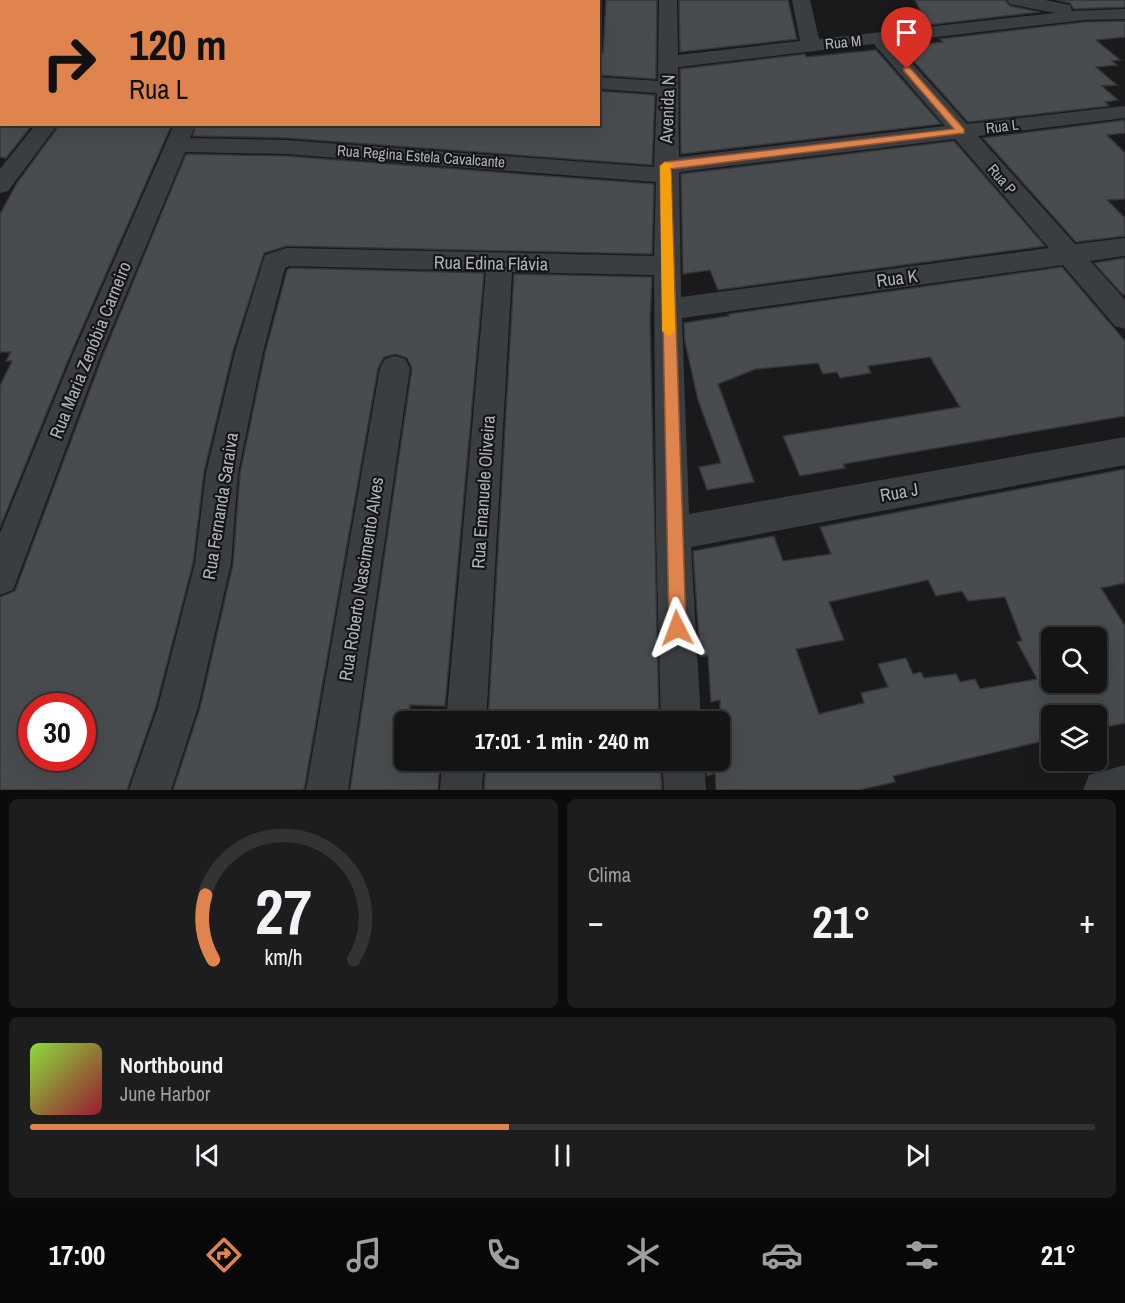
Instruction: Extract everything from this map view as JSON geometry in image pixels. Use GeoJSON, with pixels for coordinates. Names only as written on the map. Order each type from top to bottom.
{"type":"FeatureCollection","features":[{"type":"Feature","properties":{"kind":"street","name":"Avenida N"},"geometry":{"type":"LineString","coordinates":[[668,0],[665,170],[673,534],[681,711]]}},
{"type":"Feature","properties":{"kind":"street"},"geometry":{"type":"LineString","coordinates":[[801,0],[811,46]]}},
{"type":"Feature","properties":{"kind":"street"},"geometry":{"type":"LineString","coordinates":[[1016,0],[1046,4],[1084,15]]}},
{"type":"Feature","properties":{"kind":"street"},"geometry":{"type":"LineString","coordinates":[[1111,0],[1125,13]]}},
{"type":"Feature","properties":{"kind":"street","name":"Rua M"},"geometry":{"type":"LineString","coordinates":[[600,83],[668,75],[811,46],[1084,15],[1125,13]]}},
{"type":"Feature","properties":{"kind":"street","name":"Rua P"},"geometry":{"type":"LineString","coordinates":[[880,39],[1125,318]]}},
{"type":"Feature","properties":{"kind":"street","name":"Rua L"},"geometry":{"type":"LineString","coordinates":[[665,170],[1125,112]]}},
{"type":"Feature","properties":{"kind":"street"},"geometry":{"type":"LineString","coordinates":[[0,185],[46,126]]}},
{"type":"Feature","properties":{"kind":"street","name":"Rua Regina Estela Cavalcante"},"geometry":{"type":"LineString","coordinates":[[181,135],[286,147],[665,170]]}},
{"type":"Feature","properties":{"kind":"street","name":"Rua Maria Zenóbia Carneiro"},"geometry":{"type":"LineString","coordinates":[[0,577],[87,354],[181,135]]}},
{"type":"Feature","properties":{"kind":"street","name":"Rua K"},"geometry":{"type":"LineString","coordinates":[[668,309],[1125,247]]}},
{"type":"Feature","properties":{"kind":"street","name":"Rua Fernanda Saraiva"},"geometry":{"type":"LineString","coordinates":[[150,790],[178,707],[211,574],[222,473],[271,266],[278,259],[286,257],[316,258]]}},
{"type":"Feature","properties":{"kind":"street","name":"Rua Edina Flávia"},"geometry":{"type":"LineString","coordinates":[[316,258],[667,266]]}},
{"type":"Feature","properties":{"kind":"street","name":"Rua Emanuele Oliveira"},"geometry":{"type":"LineString","coordinates":[[467,711],[500,263]]}},
{"type":"Feature","properties":{"kind":"street","name":"Rua Roberto Nascimento Alves"},"geometry":{"type":"LineString","coordinates":[[327,790],[396,368]]}},
{"type":"Feature","properties":{"kind":"street","name":"Rua J"},"geometry":{"type":"LineString","coordinates":[[673,534],[1125,451]]}},
{"type":"Feature","properties":{"kind":"street"},"geometry":{"type":"LineString","coordinates":[[461,790],[462,771]]}},
{"type":"Feature","properties":{"kind":"street"},"geometry":{"type":"LineString","coordinates":[[684,771],[685,790]]}},
{"type":"Feature","properties":{"kind":"street"},"geometry":{"type":"LineString","coordinates":[[1104,790],[1125,786]]}},
{"type":"Feature","properties":{"kind":"building"},"geometry":{"type":"Polygon","coordinates":[[[606,0],[657,0],[656,79],[600,75],[600,52],[603,53],[606,0]]]}},
{"type":"Feature","properties":{"kind":"building"},"geometry":{"type":"Polygon","coordinates":[[[679,0],[788,0],[797,39],[680,52],[679,0]]]}},
{"type":"Feature","properties":{"kind":"building"},"geometry":{"type":"Polygon","coordinates":[[[915,0],[1005,0],[1010,6],[1040,12],[927,25],[915,0]]]}},
{"type":"Feature","properties":{"kind":"building"},"geometry":{"type":"Polygon","coordinates":[[[1056,0],[1125,0],[1125,7],[1074,9],[1070,3],[1056,0]]]}},
{"type":"Feature","properties":{"kind":"building"},"geometry":{"type":"Polygon","coordinates":[[[1125,21],[1125,37],[1096,40],[1120,60],[1112,61],[1117,65],[1096,67],[1117,85],[1102,86],[1118,100],[1105,102],[1109,106],[968,122],[901,47],[943,42],[940,39],[1084,22],[1125,21]]]}},
{"type":"Feature","properties":{"kind":"building"},"geometry":{"type":"Polygon","coordinates":[[[876,50],[941,124],[681,154],[680,69],[805,54],[806,57],[876,50]]]}},
{"type":"Feature","properties":{"kind":"building"},"geometry":{"type":"Polygon","coordinates":[[[600,91],[655,95],[652,165],[286,138],[193,136],[196,126],[600,126],[600,91]]]}},
{"type":"Feature","properties":{"kind":"building"},"geometry":{"type":"Polygon","coordinates":[[[1125,120],[1125,133],[1107,135],[1125,153],[1125,199],[1107,200],[1125,218],[1125,236],[1076,242],[983,138],[1125,120]]]}},
{"type":"Feature","properties":{"kind":"building"},"geometry":{"type":"Polygon","coordinates":[[[0,126],[31,126],[6,158],[0,157],[0,126]]]}},
{"type":"Feature","properties":{"kind":"building"},"geometry":{"type":"Polygon","coordinates":[[[59,126],[171,126],[71,353],[0,527],[0,386],[12,361],[6,361],[11,352],[0,352],[0,214],[17,183],[59,126]]]}},
{"type":"Feature","properties":{"kind":"building"},"geometry":{"type":"Polygon","coordinates":[[[954,141],[1045,246],[718,290],[710,270],[683,274],[681,174],[954,141]]]}},
{"type":"Feature","properties":{"kind":"building"},"geometry":{"type":"Polygon","coordinates":[[[186,154],[286,156],[654,184],[652,254],[287,246],[264,253],[233,351],[204,472],[193,563],[156,706],[127,790],[0,790],[0,597],[15,591],[103,355],[186,154]]]}},
{"type":"Feature","properties":{"kind":"building"},"geometry":{"type":"Polygon","coordinates":[[[1125,258],[1125,294],[1123,295],[1094,263],[1125,258]]]}},
{"type":"Feature","properties":{"kind":"building"},"geometry":{"type":"Polygon","coordinates":[[[1062,267],[1125,341],[1125,416],[843,464],[845,468],[800,476],[783,436],[960,407],[930,357],[868,366],[871,373],[840,378],[837,372],[823,374],[818,363],[756,369],[718,384],[754,482],[707,490],[699,467],[721,463],[698,400],[685,342],[684,323],[729,316],[728,314],[1062,267]]]}},
{"type":"Feature","properties":{"kind":"building"},"geometry":{"type":"Polygon","coordinates":[[[290,268],[484,273],[445,706],[410,705],[410,711],[394,711],[394,771],[439,771],[438,790],[350,790],[412,368],[407,358],[396,354],[384,357],[378,368],[304,790],[173,790],[200,708],[233,564],[240,473],[265,353],[287,270],[290,268]]]}},
{"type":"Feature","properties":{"kind":"building"},"geometry":{"type":"Polygon","coordinates":[[[514,274],[652,277],[650,320],[659,711],[489,711],[514,274]]]}},
{"type":"Feature","properties":{"kind":"building"},"geometry":{"type":"Polygon","coordinates":[[[1125,469],[1125,583],[1101,588],[1125,626],[1125,723],[1107,727],[1107,705],[1041,705],[1041,742],[893,776],[895,782],[859,790],[716,790],[715,773],[707,776],[707,771],[730,771],[730,711],[720,711],[720,700],[711,702],[708,656],[700,656],[693,551],[774,536],[783,561],[831,554],[820,527],[1125,469]],[[928,580],[829,602],[844,640],[796,649],[819,714],[864,703],[861,693],[888,687],[878,664],[906,658],[913,674],[921,672],[924,678],[956,674],[960,682],[975,679],[980,689],[1037,679],[1017,642],[1022,641],[1005,597],[968,601],[962,591],[936,596],[928,580]]]}},
{"type":"Feature","properties":{"kind":"building"},"geometry":{"type":"Polygon","coordinates":[[[485,771],[661,771],[662,790],[484,790],[485,771]]]}},
{"type":"Feature","properties":{"kind":"slow traffic"},"geometry":{"type":"LineString","coordinates":[[668,165],[665,166],[665,175],[669,331]]}},
{"type":"Feature","properties":{"kind":"route"},"geometry":{"type":"LineString","coordinates":[[677,628],[672,511],[665,166],[961,131],[907,69]]}}]}
